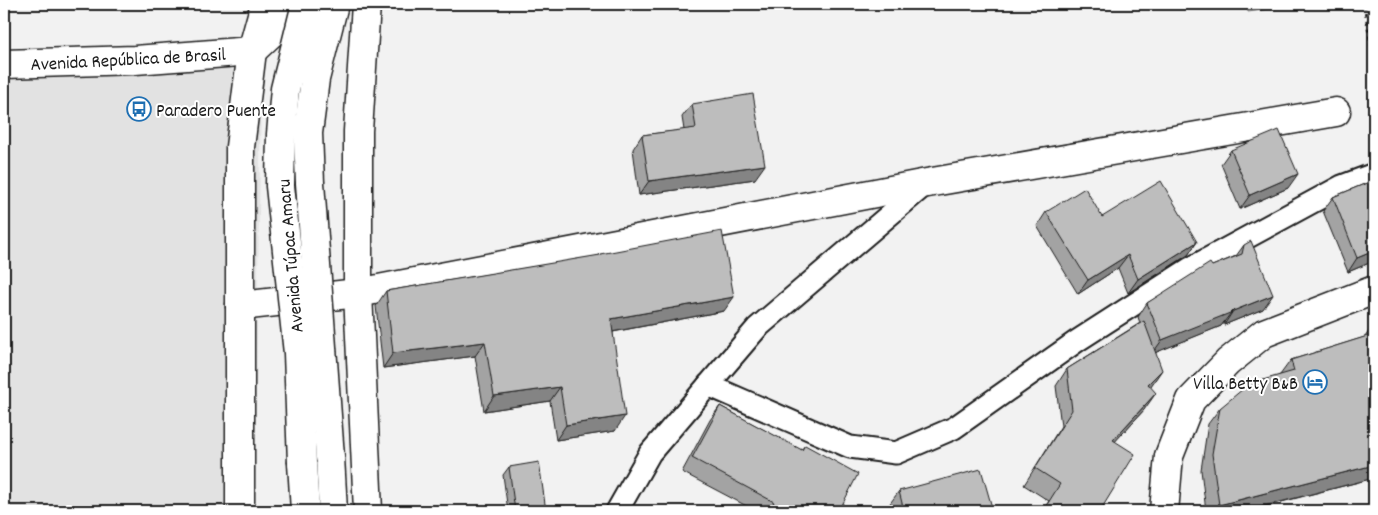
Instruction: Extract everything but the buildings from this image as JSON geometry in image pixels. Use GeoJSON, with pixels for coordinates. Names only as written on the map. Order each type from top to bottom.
{"type":"FeatureCollection","features":[{"type":"Feature","properties":{"kind":"street"},"geometry":{"type":"LineString","coordinates":[[240,511],[240,147],[252,51],[265,4]]}},
{"type":"Feature","properties":{"kind":"street"},"geometry":{"type":"LineString","coordinates":[[252,51],[283,22],[298,4]]}},
{"type":"Feature","properties":{"kind":"street","name":"Avenida Túpac Amaru"},"geometry":{"type":"LineString","coordinates":[[305,511],[298,353],[280,186],[281,134],[285,89],[306,4]]}},
{"type":"Feature","properties":{"kind":"street"},"geometry":{"type":"LineString","coordinates":[[333,511],[308,133],[315,79],[334,4]]}},
{"type":"Feature","properties":{"kind":"street"},"geometry":{"type":"LineString","coordinates":[[366,4],[358,132],[358,293],[368,511]]}},
{"type":"Feature","properties":{"kind":"street","name":"Avenida República de Brasil"},"geometry":{"type":"LineString","coordinates":[[4,64],[135,60],[252,51]]}},
{"type":"Feature","properties":{"kind":"street"},"geometry":{"type":"LineString","coordinates":[[240,306],[358,293],[927,183],[1336,112]]}},
{"type":"Feature","properties":{"kind":"street"},"geometry":{"type":"LineString","coordinates":[[1164,511],[1169,456],[1191,400],[1228,362],[1264,333],[1374,290]]}},
{"type":"Feature","properties":{"kind":"lane"},"geometry":{"type":"LineString","coordinates":[[708,385],[850,447],[896,454],[954,428],[1077,341],[1189,269],[1342,186],[1374,174]]}},
{"type":"Feature","properties":{"kind":"lane"},"geometry":{"type":"LineString","coordinates":[[617,511],[650,453],[757,328],[927,183]]}},
{"type":"Feature","properties":{"kind":"path"},"geometry":{"type":"LineString","coordinates":[[1364,4],[1374,62]]}},
{"type":"Feature","properties":{"kind":"shaded area"},"geometry":{"type":"Polygon","coordinates":[[[1247,4],[1303,4],[1248,12],[1247,4]]]}},
{"type":"Feature","properties":{"kind":"shaded area"},"geometry":{"type":"Polygon","coordinates":[[[4,52],[248,52],[261,96],[254,511],[4,511],[4,52]]]}},
{"type":"Feature","properties":{"kind":"place","name":"Paradero Puente"},"geometry":{"type":"Point","coordinates":[139,109]}},
{"type":"Feature","properties":{"kind":"place","name":"Villa Betty B&B"},"geometry":{"type":"Point","coordinates":[1315,382]}}]}
